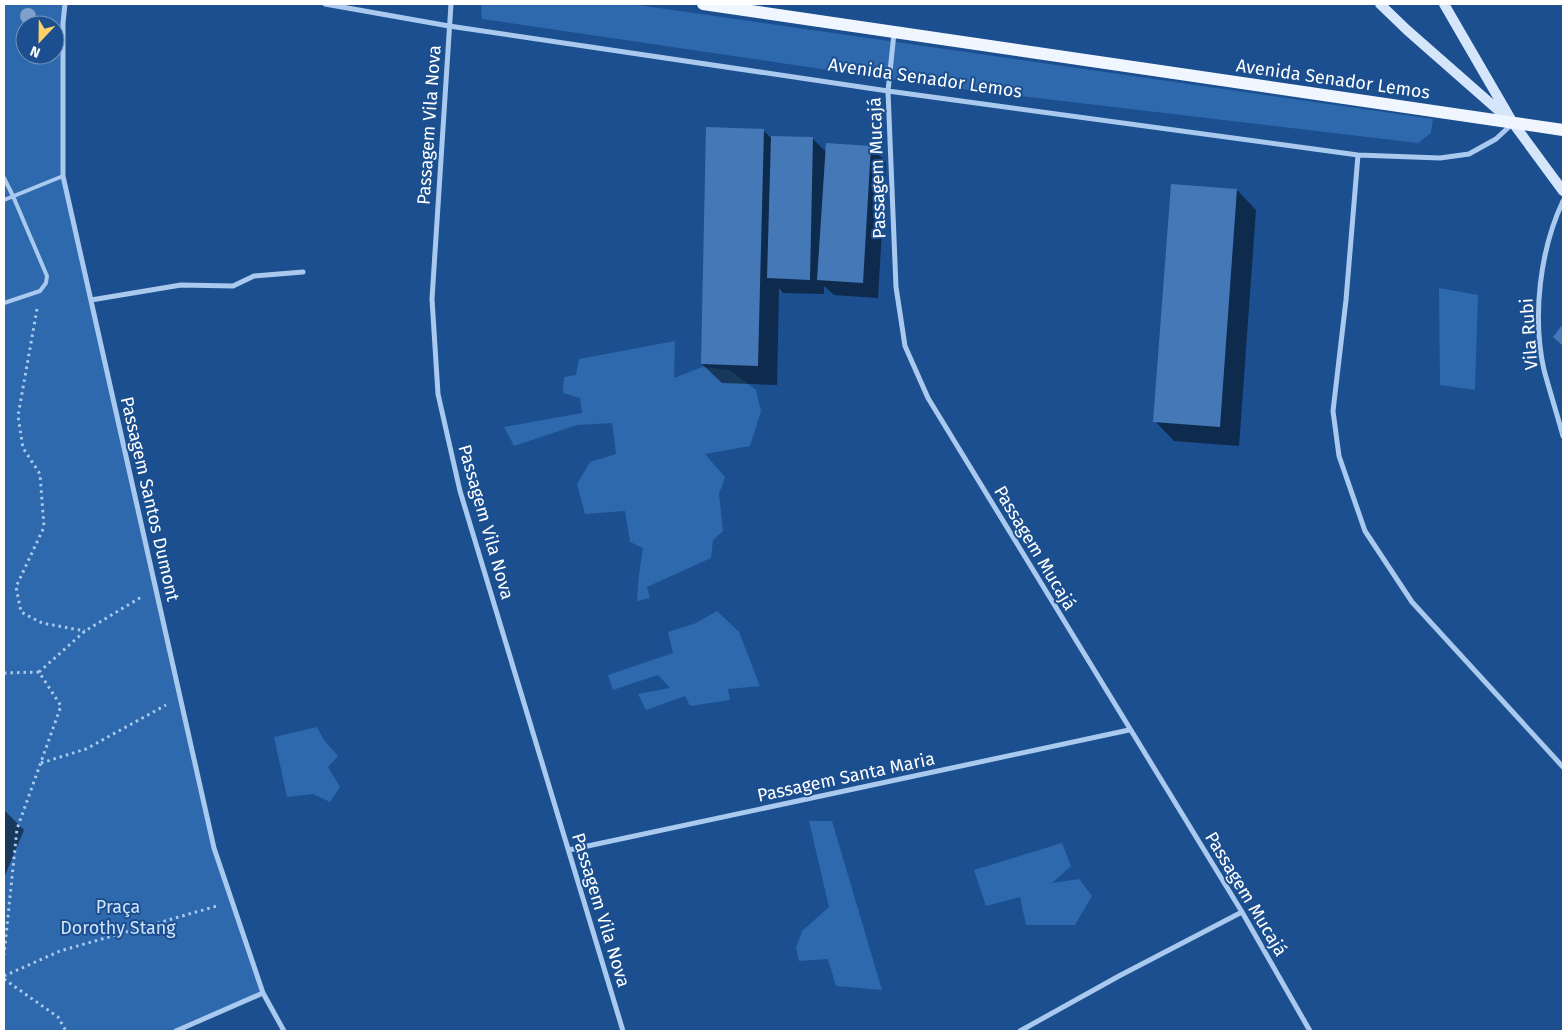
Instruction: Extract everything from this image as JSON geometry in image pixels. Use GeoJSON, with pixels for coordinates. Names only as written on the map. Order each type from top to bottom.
{"type":"FeatureCollection","features":[{"type":"Feature","properties":{"kind":"main road","name":"Avenida Senador Lemos"},"geometry":{"type":"LineString","coordinates":[[704,4],[1563,130]]}},
{"type":"Feature","properties":{"kind":"main road"},"geometry":{"type":"LineString","coordinates":[[1380,4],[1513,123]]}},
{"type":"Feature","properties":{"kind":"main road"},"geometry":{"type":"LineString","coordinates":[[1444,4],[1513,123],[1563,191]]}},
{"type":"Feature","properties":{"kind":"street","name":"Passagem Santos Dumont"},"geometry":{"type":"LineString","coordinates":[[65,4],[63,23],[63,176],[214,848],[262,993],[284,1031]]}},
{"type":"Feature","properties":{"kind":"street","name":"Avenida Senador Lemos"},"geometry":{"type":"LineString","coordinates":[[325,4],[450,26],[888,91],[1358,155],[1440,158],[1469,154],[1496,139],[1513,123]]}},
{"type":"Feature","properties":{"kind":"street","name":"Passagem Vila Nova"},"geometry":{"type":"LineString","coordinates":[[451,4],[432,298],[438,394],[460,491],[623,1031]]}},
{"type":"Feature","properties":{"kind":"street","name":"Passagem Mucajá"},"geometry":{"type":"LineString","coordinates":[[894,33],[888,91],[896,287],[905,346],[928,398],[1129,730],[1242,912],[1310,1031]]}},
{"type":"Feature","properties":{"kind":"street"},"geometry":{"type":"LineString","coordinates":[[1358,155],[1346,300],[1333,411],[1342,466],[1365,531],[1412,602],[1563,767]]}},
{"type":"Feature","properties":{"kind":"street","name":"Vila Rubi"},"geometry":{"type":"LineString","coordinates":[[1563,201],[1556,215],[1546,251],[1539,289],[1538,314],[1544,368],[1563,436]]}},
{"type":"Feature","properties":{"kind":"street"},"geometry":{"type":"LineString","coordinates":[[91,300],[181,284],[233,286],[254,276],[303,272]]}},
{"type":"Feature","properties":{"kind":"street","name":"Passagem Santa Maria"},"geometry":{"type":"LineString","coordinates":[[569,850],[1129,730]]}},
{"type":"Feature","properties":{"kind":"street"},"geometry":{"type":"LineString","coordinates":[[1020,1031],[1119,976],[1242,912]]}},
{"type":"Feature","properties":{"kind":"street"},"geometry":{"type":"LineString","coordinates":[[176,1031],[262,993]]}},
{"type":"Feature","properties":{"kind":"lane"},"geometry":{"type":"LineString","coordinates":[[4,200],[63,176]]}},
{"type":"Feature","properties":{"kind":"lane"},"geometry":{"type":"LineString","coordinates":[[4,178],[47,276],[46,283],[40,291],[4,304]]}},
{"type":"Feature","properties":{"kind":"path"},"geometry":{"type":"LineString","coordinates":[[40,291],[18,416],[23,448],[40,474],[44,527],[16,587],[20,612],[42,623],[85,631]]}},
{"type":"Feature","properties":{"kind":"path"},"geometry":{"type":"LineString","coordinates":[[4,673],[39,672],[85,631],[156,588]]}},
{"type":"Feature","properties":{"kind":"path"},"geometry":{"type":"LineString","coordinates":[[4,956],[17,829],[61,706],[39,672]]}},
{"type":"Feature","properties":{"kind":"path"},"geometry":{"type":"LineString","coordinates":[[40,763],[86,750],[180,697]]}},
{"type":"Feature","properties":{"kind":"path"},"geometry":{"type":"LineString","coordinates":[[66,1031],[58,1017],[4,977],[60,951],[232,902]]}},
{"type":"Feature","properties":{"kind":"green space","name":"Praça Dorothy Stang"},"geometry":{"type":"Polygon","coordinates":[[[4,4],[65,4],[65,15],[15,15],[15,65],[64,65],[63,176],[214,848],[263,993],[176,1031],[4,1031],[4,4]]]}},
{"type":"Feature","properties":{"kind":"green space"},"geometry":{"type":"Polygon","coordinates":[[[481,4],[631,4],[1433,119],[1431,133],[1418,143],[944,87],[482,19],[481,4]]]}},
{"type":"Feature","properties":{"kind":"green space"},"geometry":{"type":"Polygon","coordinates":[[[1439,288],[1478,295],[1475,390],[1440,385],[1439,288]]]}},
{"type":"Feature","properties":{"kind":"green space"},"geometry":{"type":"Polygon","coordinates":[[[675,341],[674,378],[702,367],[730,370],[756,390],[761,411],[750,446],[705,454],[725,477],[719,494],[723,531],[713,540],[711,558],[647,587],[650,598],[637,601],[643,548],[630,542],[625,511],[585,514],[577,484],[590,462],[616,454],[612,423],[577,425],[514,446],[504,427],[582,413],[580,398],[563,393],[564,377],[576,375],[579,359],[675,341]]]}},
{"type":"Feature","properties":{"kind":"green space"},"geometry":{"type":"Polygon","coordinates":[[[717,611],[739,632],[760,686],[728,689],[730,700],[690,706],[685,696],[646,710],[638,694],[670,688],[658,675],[613,690],[608,675],[673,653],[668,632],[696,623],[717,611]]]}},
{"type":"Feature","properties":{"kind":"green space"},"geometry":{"type":"Polygon","coordinates":[[[317,727],[324,740],[338,756],[328,767],[340,787],[330,802],[313,794],[287,797],[274,737],[317,727]]]}},
{"type":"Feature","properties":{"kind":"green space"},"geometry":{"type":"Polygon","coordinates":[[[809,821],[832,821],[882,990],[836,986],[828,959],[799,961],[796,948],[802,931],[829,907],[809,821]]]}},
{"type":"Feature","properties":{"kind":"green space"},"geometry":{"type":"Polygon","coordinates":[[[1062,843],[1071,866],[1052,883],[1079,879],[1092,896],[1075,925],[1026,925],[1020,897],[986,906],[974,870],[1062,843]]]}},
{"type":"Feature","properties":{"kind":"building"},"geometry":{"type":"Polygon","coordinates":[[[706,127],[764,129],[758,366],[701,364],[706,127]]]}},
{"type":"Feature","properties":{"kind":"building"},"geometry":{"type":"Polygon","coordinates":[[[771,136],[813,137],[810,280],[767,278],[771,136]]]}},
{"type":"Feature","properties":{"kind":"building"},"geometry":{"type":"Polygon","coordinates":[[[826,143],[871,146],[863,283],[817,280],[826,143]]]}},
{"type":"Feature","properties":{"kind":"building"},"geometry":{"type":"Polygon","coordinates":[[[1171,184],[1237,189],[1220,427],[1153,422],[1171,184]]]}},
{"type":"Feature","properties":{"kind":"building"},"geometry":{"type":"Polygon","coordinates":[[[1563,324],[1563,346],[1553,337],[1563,324]]]}}]}
